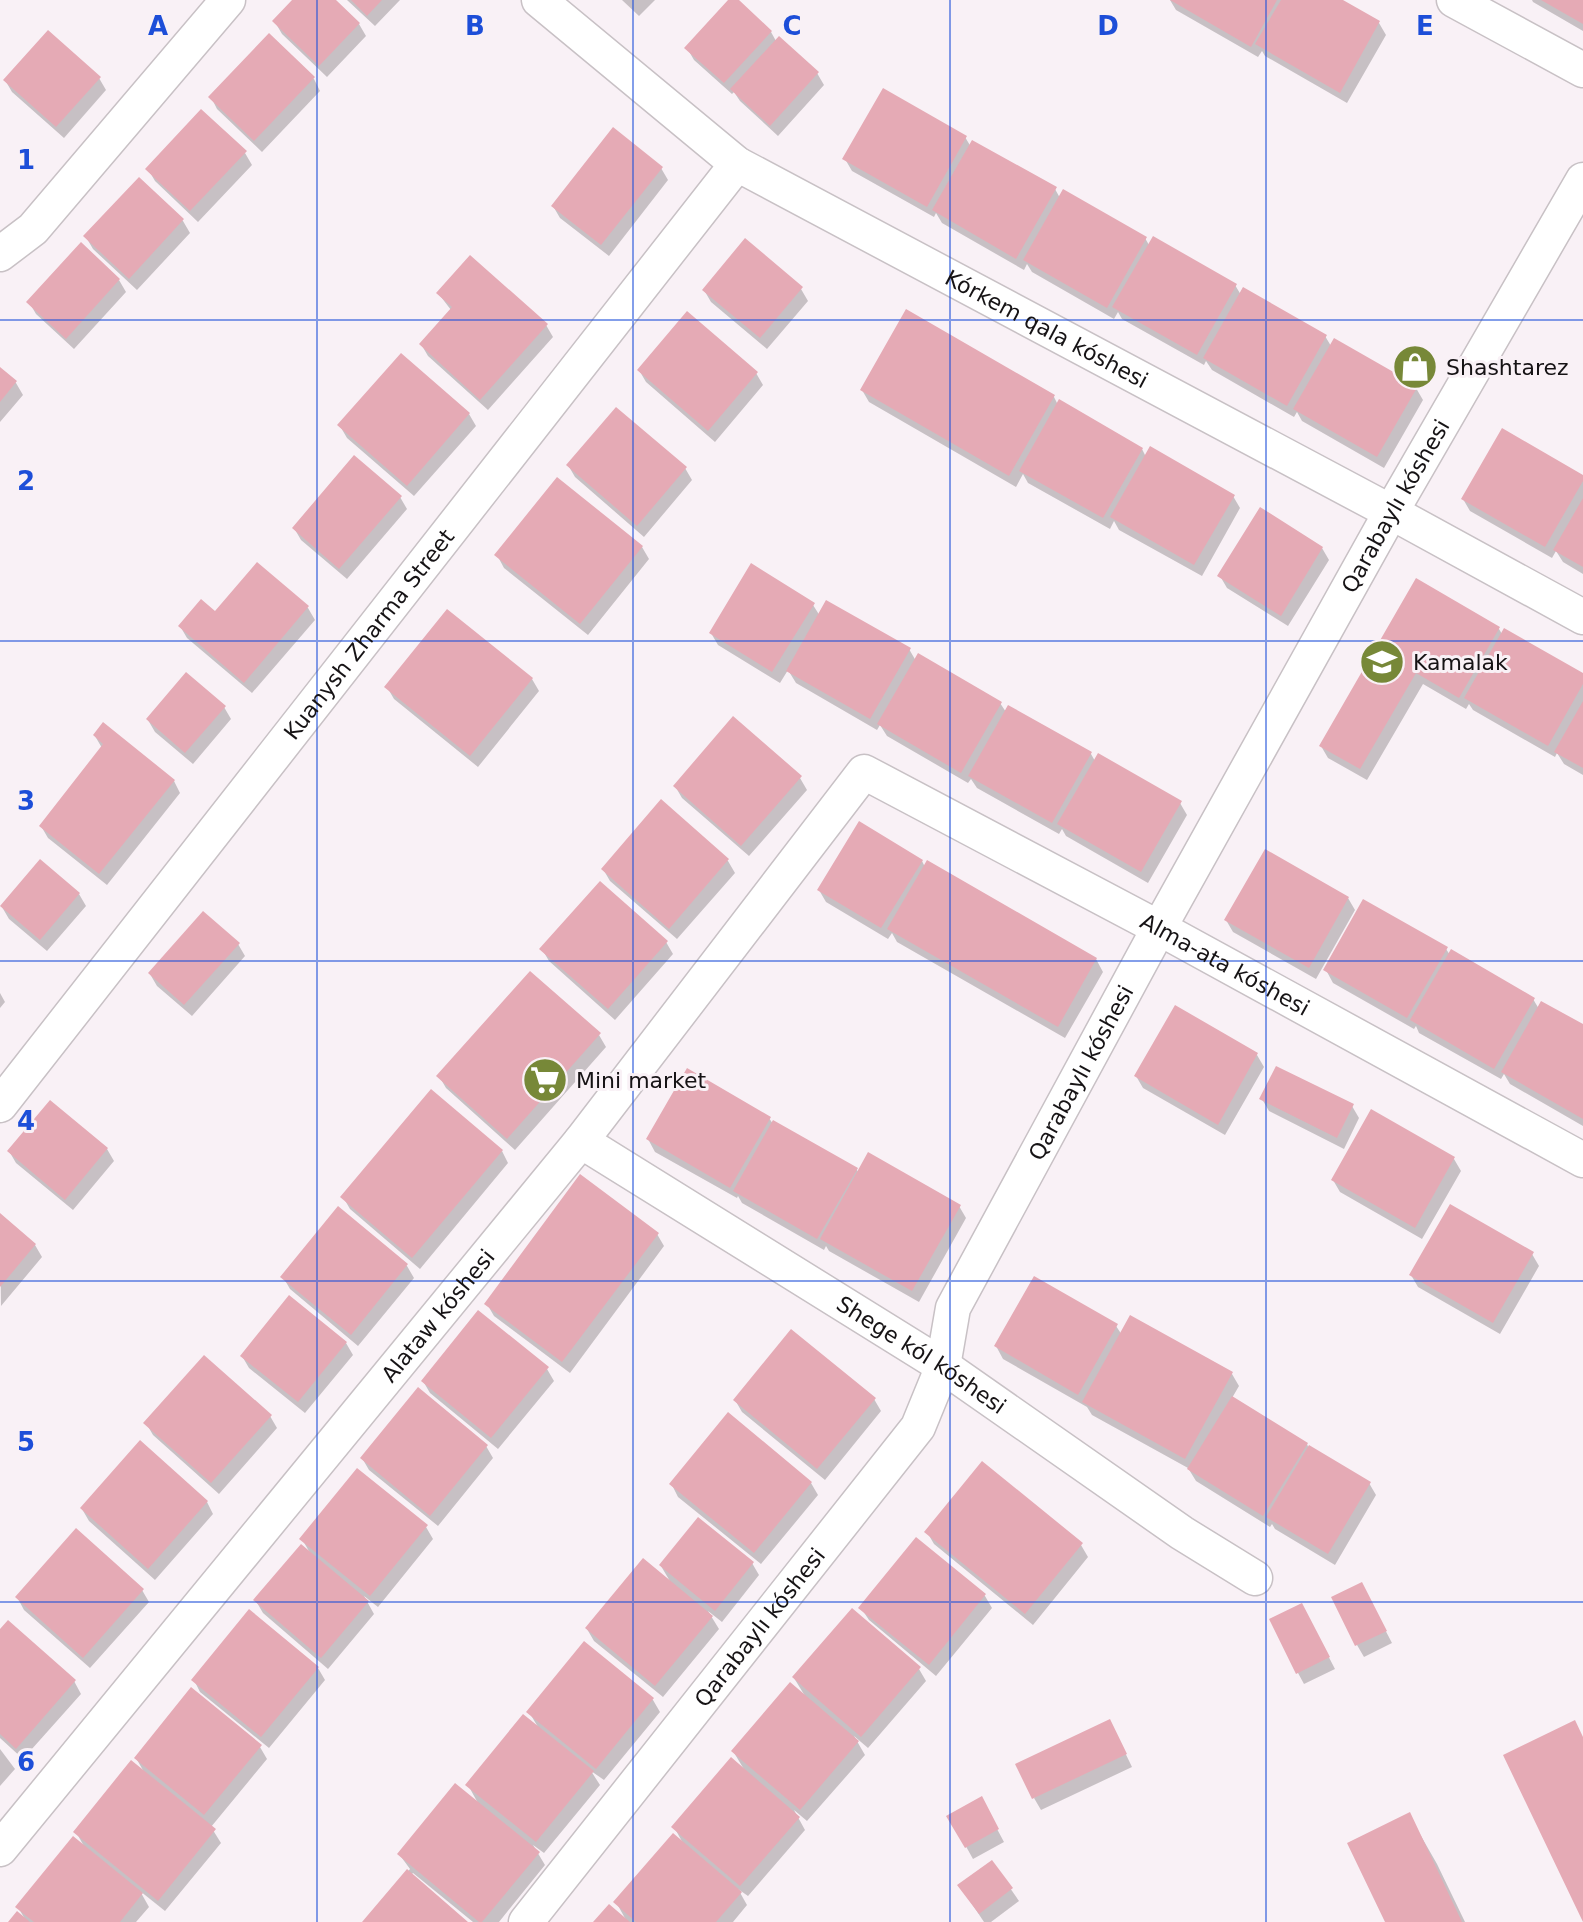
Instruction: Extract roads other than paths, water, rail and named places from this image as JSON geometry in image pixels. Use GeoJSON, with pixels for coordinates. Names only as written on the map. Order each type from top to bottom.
{"type":"FeatureCollection","features":[{"type":"Feature","properties":{"kind":"street"},"geometry":{"type":"LineString","coordinates":[[0,254],[33,229],[228,0]]}},
{"type":"Feature","properties":{"kind":"street","name":"Kórkem qala kóshesi"},"geometry":{"type":"LineString","coordinates":[[539,0],[737,164],[1583,617]]}},
{"type":"Feature","properties":{"kind":"street"},"geometry":{"type":"LineString","coordinates":[[1454,0],[1583,70]]}},
{"type":"Feature","properties":{"kind":"street","name":"Kuanysh Zharma Street"},"geometry":{"type":"LineString","coordinates":[[0,1105],[737,164]]}},
{"type":"Feature","properties":{"kind":"street","name":"Qarabaylı kóshesi"},"geometry":{"type":"LineString","coordinates":[[526,1922],[918,1427],[943,1366],[953,1308],[1159,928],[1391,512],[1583,180]]}},
{"type":"Feature","properties":{"kind":"street","name":"Alma-ata kóshesi"},"geometry":{"type":"LineString","coordinates":[[864,772],[1159,928],[1583,1160]]}},
{"type":"Feature","properties":{"kind":"street","name":"Alataw kóshesi"},"geometry":{"type":"LineString","coordinates":[[0,1849],[581,1141],[864,772]]}},
{"type":"Feature","properties":{"kind":"street","name":"Shege kól kóshesi"},"geometry":{"type":"LineString","coordinates":[[581,1141],[943,1366],[1182,1533],[1255,1578]]}},
{"type":"Feature","properties":{"kind":"place","name":"Shashtarez"},"geometry":{"type":"Point","coordinates":[1415,367]}},
{"type":"Feature","properties":{"kind":"place","name":"Kamalak"},"geometry":{"type":"Point","coordinates":[1382,662]}},
{"type":"Feature","properties":{"kind":"place","name":"Mini market"},"geometry":{"type":"Point","coordinates":[545,1080]}}]}
